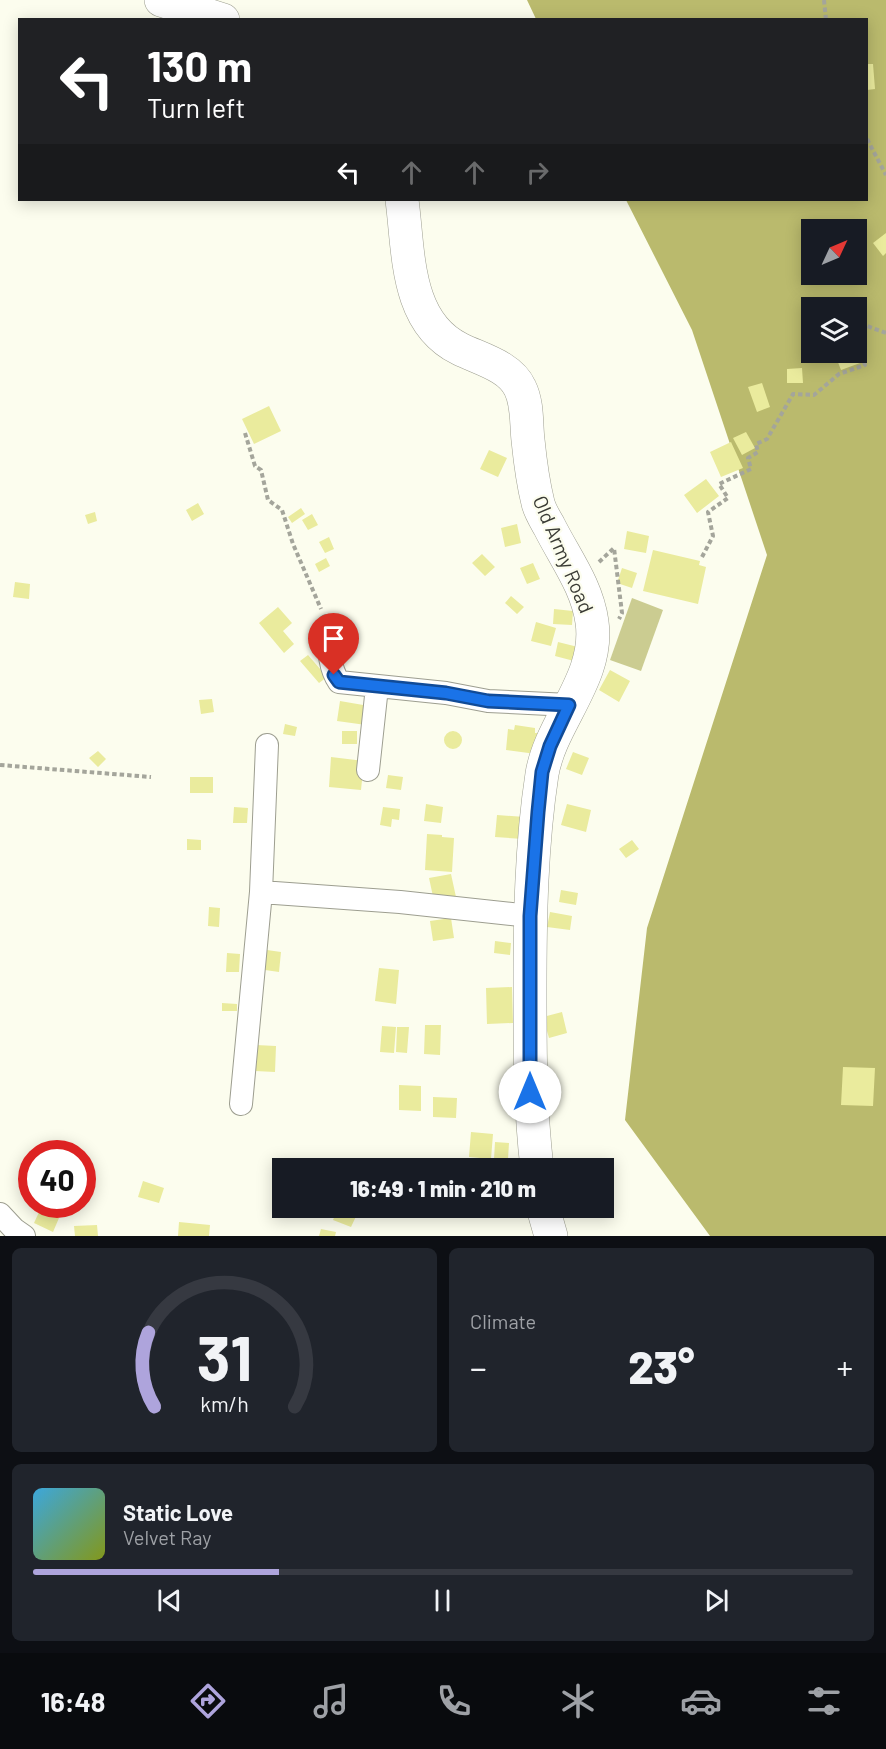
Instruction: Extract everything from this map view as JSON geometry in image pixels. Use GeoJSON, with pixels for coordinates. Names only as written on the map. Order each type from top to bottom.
{"type":"FeatureCollection","features":[{"type":"Feature","properties":{"kind":"street"},"geometry":{"type":"LineString","coordinates":[[160,0],[217,18]]}},
{"type":"Feature","properties":{"kind":"street","name":"Old Army Road"},"geometry":{"type":"LineString","coordinates":[[402,201],[414,288],[422,312],[438,335],[457,348],[487,361],[510,375],[520,388],[526,409],[528,441],[538,505],[578,578],[589,603],[593,624],[592,648],[587,669],[550,746],[542,772],[530,916],[530,1092],[536,1158]]}},
{"type":"Feature","properties":{"kind":"street"},"geometry":{"type":"LineString","coordinates":[[328,626],[331,660],[334,675],[339,682],[446,693],[488,701],[569,705]]}},
{"type":"Feature","properties":{"kind":"street"},"geometry":{"type":"LineString","coordinates":[[368,770],[376,687]]}},
{"type":"Feature","properties":{"kind":"street"},"geometry":{"type":"LineString","coordinates":[[241,1104],[261,892],[267,745]]}},
{"type":"Feature","properties":{"kind":"street"},"geometry":{"type":"LineString","coordinates":[[261,892],[400,902],[530,916]]}},
{"type":"Feature","properties":{"kind":"street"},"geometry":{"type":"LineString","coordinates":[[0,1214],[24,1236]]}},
{"type":"Feature","properties":{"kind":"street"},"geometry":{"type":"LineString","coordinates":[[546,1218],[550,1236]]}},
{"type":"Feature","properties":{"kind":"path"},"geometry":{"type":"LineString","coordinates":[[824,0],[826,18]]}},
{"type":"Feature","properties":{"kind":"path"},"geometry":{"type":"LineString","coordinates":[[868,141],[886,175]]}},
{"type":"Feature","properties":{"kind":"path"},"geometry":{"type":"LineString","coordinates":[[702,557],[713,536],[708,512],[728,498],[719,484],[751,469],[748,458],[758,452],[756,444],[767,439],[793,394],[814,394],[839,374],[865,365],[857,343],[867,326],[886,333]]}},
{"type":"Feature","properties":{"kind":"path"},"geometry":{"type":"LineString","coordinates":[[245,433],[255,466],[261,470],[268,500],[282,510],[292,544],[328,626]]}},
{"type":"Feature","properties":{"kind":"path"},"geometry":{"type":"LineString","coordinates":[[0,765],[151,777]]}},
{"type":"Feature","properties":{"kind":"green space"},"geometry":{"type":"Polygon","coordinates":[[[632,598],[663,610],[641,671],[610,660],[632,598]]]}},
{"type":"Feature","properties":{"kind":"shaded area"},"geometry":{"type":"Polygon","coordinates":[[[527,0],[886,0],[886,1236],[710,1236],[625,1120],[647,928],[767,555],[692,330],[627,201],[868,201],[868,18],[536,18],[527,0]]]}},
{"type":"Feature","properties":{"kind":"building"},"geometry":{"type":"Polygon","coordinates":[[[868,64],[873,64],[875,89],[868,90],[868,64]]]}},
{"type":"Feature","properties":{"kind":"building"},"geometry":{"type":"Polygon","coordinates":[[[886,233],[886,253],[883,256],[873,243],[886,233]]]}},
{"type":"Feature","properties":{"kind":"building"},"geometry":{"type":"Polygon","coordinates":[[[838,363],[860,363],[841,370],[838,363]]]}},
{"type":"Feature","properties":{"kind":"building"},"geometry":{"type":"Polygon","coordinates":[[[802,368],[803,383],[787,383],[787,369],[802,368]]]}},
{"type":"Feature","properties":{"kind":"building"},"geometry":{"type":"Polygon","coordinates":[[[762,383],[770,407],[757,412],[748,387],[762,383]]]}},
{"type":"Feature","properties":{"kind":"building"},"geometry":{"type":"Polygon","coordinates":[[[269,406],[281,431],[254,444],[242,419],[269,406]]]}},
{"type":"Feature","properties":{"kind":"building"},"geometry":{"type":"Polygon","coordinates":[[[746,432],[755,448],[742,455],[733,438],[746,432]]]}},
{"type":"Feature","properties":{"kind":"building"},"geometry":{"type":"Polygon","coordinates":[[[731,442],[743,468],[721,477],[710,452],[731,442]]]}},
{"type":"Feature","properties":{"kind":"building"},"geometry":{"type":"Polygon","coordinates":[[[489,450],[507,458],[498,477],[480,469],[489,450]]]}},
{"type":"Feature","properties":{"kind":"building"},"geometry":{"type":"Polygon","coordinates":[[[706,479],[719,496],[697,513],[684,495],[706,479]]]}},
{"type":"Feature","properties":{"kind":"building"},"geometry":{"type":"Polygon","coordinates":[[[198,503],[204,514],[192,521],[186,510],[198,503]]]}},
{"type":"Feature","properties":{"kind":"building"},"geometry":{"type":"Polygon","coordinates":[[[301,508],[305,514],[292,523],[288,517],[301,508]]]}},
{"type":"Feature","properties":{"kind":"building"},"geometry":{"type":"Polygon","coordinates":[[[95,512],[97,521],[88,524],[85,515],[95,512]]]}},
{"type":"Feature","properties":{"kind":"building"},"geometry":{"type":"Polygon","coordinates":[[[312,514],[318,525],[308,530],[302,520],[312,514]]]}},
{"type":"Feature","properties":{"kind":"building"},"geometry":{"type":"Polygon","coordinates":[[[517,524],[521,543],[505,547],[501,528],[517,524]]]}},
{"type":"Feature","properties":{"kind":"building"},"geometry":{"type":"Polygon","coordinates":[[[627,531],[649,536],[646,553],[624,549],[627,531]]]}},
{"type":"Feature","properties":{"kind":"building"},"geometry":{"type":"Polygon","coordinates":[[[329,537],[334,549],[325,553],[319,542],[329,537]]]}},
{"type":"Feature","properties":{"kind":"building"},"geometry":{"type":"Polygon","coordinates":[[[653,550],[700,561],[699,565],[706,567],[698,604],[643,591],[653,550]]]}},
{"type":"Feature","properties":{"kind":"building"},"geometry":{"type":"Polygon","coordinates":[[[482,554],[495,567],[485,576],[472,563],[482,554]]]}},
{"type":"Feature","properties":{"kind":"building"},"geometry":{"type":"Polygon","coordinates":[[[326,558],[330,566],[319,572],[315,564],[326,558]]]}},
{"type":"Feature","properties":{"kind":"building"},"geometry":{"type":"Polygon","coordinates":[[[533,563],[540,579],[527,584],[520,568],[533,563]]]}},
{"type":"Feature","properties":{"kind":"building"},"geometry":{"type":"Polygon","coordinates":[[[622,568],[637,573],[632,588],[617,583],[622,568]]]}},
{"type":"Feature","properties":{"kind":"building"},"geometry":{"type":"Polygon","coordinates":[[[15,582],[30,584],[29,599],[13,597],[15,582]]]}},
{"type":"Feature","properties":{"kind":"building"},"geometry":{"type":"Polygon","coordinates":[[[511,596],[524,607],[517,614],[505,603],[511,596]]]}},
{"type":"Feature","properties":{"kind":"building"},"geometry":{"type":"Polygon","coordinates":[[[278,607],[292,623],[283,631],[294,644],[284,653],[259,623],[278,607]]]}},
{"type":"Feature","properties":{"kind":"building"},"geometry":{"type":"Polygon","coordinates":[[[554,609],[573,611],[572,625],[553,624],[554,609]]]}},
{"type":"Feature","properties":{"kind":"building"},"geometry":{"type":"Polygon","coordinates":[[[536,622],[556,628],[551,646],[531,641],[536,622]]]}},
{"type":"Feature","properties":{"kind":"building"},"geometry":{"type":"Polygon","coordinates":[[[558,642],[578,647],[574,661],[555,656],[558,642]]]}},
{"type":"Feature","properties":{"kind":"building"},"geometry":{"type":"Polygon","coordinates":[[[308,655],[327,677],[319,683],[300,661],[308,655]]]}},
{"type":"Feature","properties":{"kind":"building"},"geometry":{"type":"Polygon","coordinates":[[[610,670],[630,681],[619,702],[599,690],[610,670]]]}},
{"type":"Feature","properties":{"kind":"building"},"geometry":{"type":"Polygon","coordinates":[[[212,699],[214,712],[201,714],[199,700],[212,699]]]}},
{"type":"Feature","properties":{"kind":"building"},"geometry":{"type":"Polygon","coordinates":[[[340,701],[369,706],[366,725],[337,721],[340,701]]]}},
{"type":"Feature","properties":{"kind":"building"},"geometry":{"type":"Polygon","coordinates":[[[285,724],[297,727],[295,736],[283,734],[285,724]]]}},
{"type":"Feature","properties":{"kind":"building"},"geometry":{"type":"Polygon","coordinates":[[[515,725],[535,728],[535,733],[539,733],[536,754],[506,750],[508,729],[514,730],[515,725]]]}},
{"type":"Feature","properties":{"kind":"building"},"geometry":{"type":"Polygon","coordinates":[[[342,731],[357,731],[357,744],[342,744],[342,731]]]}},
{"type":"Feature","properties":{"kind":"building"},"geometry":{"type":"Polygon","coordinates":[[[449,731],[457,731],[462,736],[460,747],[449,749],[444,744],[444,736],[449,731]]]}},
{"type":"Feature","properties":{"kind":"building"},"geometry":{"type":"Polygon","coordinates":[[[98,751],[106,759],[98,767],[89,758],[98,751]]]}},
{"type":"Feature","properties":{"kind":"building"},"geometry":{"type":"Polygon","coordinates":[[[573,752],[589,758],[582,775],[566,769],[573,752]]]}},
{"type":"Feature","properties":{"kind":"building"},"geometry":{"type":"Polygon","coordinates":[[[331,757],[364,761],[361,790],[329,787],[331,757]]]}},
{"type":"Feature","properties":{"kind":"building"},"geometry":{"type":"Polygon","coordinates":[[[388,775],[403,777],[401,790],[386,788],[388,775]]]}},
{"type":"Feature","properties":{"kind":"building"},"geometry":{"type":"Polygon","coordinates":[[[190,777],[213,777],[213,793],[190,793],[190,777]]]}},
{"type":"Feature","properties":{"kind":"building"},"geometry":{"type":"Polygon","coordinates":[[[426,804],[443,807],[441,823],[424,821],[426,804]]]}},
{"type":"Feature","properties":{"kind":"building"},"geometry":{"type":"Polygon","coordinates":[[[567,804],[591,810],[586,832],[561,825],[567,804]]]}},
{"type":"Feature","properties":{"kind":"building"},"geometry":{"type":"Polygon","coordinates":[[[234,807],[248,808],[247,823],[233,823],[234,807]]]}},
{"type":"Feature","properties":{"kind":"building"},"geometry":{"type":"Polygon","coordinates":[[[383,807],[400,809],[399,820],[392,819],[391,827],[380,825],[383,807]]]}},
{"type":"Feature","properties":{"kind":"building"},"geometry":{"type":"Polygon","coordinates":[[[497,815],[525,817],[523,839],[495,837],[497,815]]]}},
{"type":"Feature","properties":{"kind":"building"},"geometry":{"type":"Polygon","coordinates":[[[427,834],[454,838],[452,872],[425,870],[427,834]]]}},
{"type":"Feature","properties":{"kind":"building"},"geometry":{"type":"Polygon","coordinates":[[[187,839],[201,840],[201,850],[187,850],[187,839]]]}},
{"type":"Feature","properties":{"kind":"building"},"geometry":{"type":"Polygon","coordinates":[[[632,840],[639,849],[626,858],[619,849],[632,840]]]}},
{"type":"Feature","properties":{"kind":"building"},"geometry":{"type":"Polygon","coordinates":[[[451,874],[456,897],[434,901],[429,878],[451,874]]]}},
{"type":"Feature","properties":{"kind":"building"},"geometry":{"type":"Polygon","coordinates":[[[561,890],[578,893],[576,905],[559,902],[561,890]]]}},
{"type":"Feature","properties":{"kind":"building"},"geometry":{"type":"Polygon","coordinates":[[[209,907],[220,908],[219,927],[208,926],[209,907]]]}},
{"type":"Feature","properties":{"kind":"building"},"geometry":{"type":"Polygon","coordinates":[[[550,912],[572,916],[570,930],[547,927],[550,912]]]}},
{"type":"Feature","properties":{"kind":"building"},"geometry":{"type":"Polygon","coordinates":[[[451,918],[454,938],[433,941],[430,921],[451,918]]]}},
{"type":"Feature","properties":{"kind":"building"},"geometry":{"type":"Polygon","coordinates":[[[495,941],[511,943],[510,955],[494,953],[495,941]]]}},
{"type":"Feature","properties":{"kind":"building"},"geometry":{"type":"Polygon","coordinates":[[[267,950],[281,952],[279,972],[265,970],[267,950]]]}},
{"type":"Feature","properties":{"kind":"building"},"geometry":{"type":"Polygon","coordinates":[[[227,953],[240,954],[239,972],[226,972],[227,953]]]}},
{"type":"Feature","properties":{"kind":"building"},"geometry":{"type":"Polygon","coordinates":[[[379,968],[399,970],[396,1004],[375,1001],[379,968]]]}},
{"type":"Feature","properties":{"kind":"building"},"geometry":{"type":"Polygon","coordinates":[[[512,987],[513,1023],[487,1024],[486,988],[512,987]]]}},
{"type":"Feature","properties":{"kind":"building"},"geometry":{"type":"Polygon","coordinates":[[[222,1003],[237,1004],[237,1011],[222,1011],[222,1003]]]}},
{"type":"Feature","properties":{"kind":"building"},"geometry":{"type":"Polygon","coordinates":[[[562,1012],[567,1033],[549,1038],[543,1017],[562,1012]]]}},
{"type":"Feature","properties":{"kind":"building"},"geometry":{"type":"Polygon","coordinates":[[[425,1025],[441,1025],[440,1055],[424,1054],[425,1025]]]}},
{"type":"Feature","properties":{"kind":"building"},"geometry":{"type":"Polygon","coordinates":[[[382,1026],[396,1027],[394,1053],[380,1052],[382,1026]]]}},
{"type":"Feature","properties":{"kind":"building"},"geometry":{"type":"Polygon","coordinates":[[[397,1027],[409,1027],[407,1053],[396,1052],[397,1027]]]}},
{"type":"Feature","properties":{"kind":"building"},"geometry":{"type":"Polygon","coordinates":[[[256,1045],[276,1046],[275,1072],[255,1071],[256,1045]]]}},
{"type":"Feature","properties":{"kind":"building"},"geometry":{"type":"Polygon","coordinates":[[[843,1067],[875,1068],[873,1106],[841,1105],[843,1067]]]}},
{"type":"Feature","properties":{"kind":"building"},"geometry":{"type":"Polygon","coordinates":[[[399,1085],[421,1086],[421,1111],[399,1110],[399,1085]]]}},
{"type":"Feature","properties":{"kind":"building"},"geometry":{"type":"Polygon","coordinates":[[[433,1097],[457,1098],[456,1118],[433,1117],[433,1097]]]}},
{"type":"Feature","properties":{"kind":"building"},"geometry":{"type":"Polygon","coordinates":[[[471,1132],[493,1134],[491,1158],[469,1157],[471,1132]]]}},
{"type":"Feature","properties":{"kind":"building"},"geometry":{"type":"Polygon","coordinates":[[[495,1142],[509,1143],[508,1158],[494,1158],[495,1142]]]}},
{"type":"Feature","properties":{"kind":"building"},"geometry":{"type":"Polygon","coordinates":[[[143,1181],[164,1188],[159,1203],[138,1197],[143,1181]]]}},
{"type":"Feature","properties":{"kind":"building"},"geometry":{"type":"Polygon","coordinates":[[[36,1218],[59,1218],[53,1232],[34,1223],[36,1218]]]}},
{"type":"Feature","properties":{"kind":"building"},"geometry":{"type":"Polygon","coordinates":[[[334,1218],[355,1218],[351,1227],[333,1220],[334,1218]]]}},
{"type":"Feature","properties":{"kind":"building"},"geometry":{"type":"Polygon","coordinates":[[[179,1222],[210,1225],[209,1236],[178,1236],[179,1222]]]}},
{"type":"Feature","properties":{"kind":"building"},"geometry":{"type":"Polygon","coordinates":[[[97,1225],[98,1236],[75,1236],[74,1226],[97,1225]]]}},
{"type":"Feature","properties":{"kind":"building"},"geometry":{"type":"Polygon","coordinates":[[[321,1229],[336,1232],[335,1236],[319,1236],[321,1229]]]}},
{"type":"Feature","properties":{"kind":"route"},"geometry":{"type":"LineString","coordinates":[[334,675],[339,682],[376,687],[446,693],[488,701],[569,705],[558,725],[542,772],[533,859],[530,916],[530,1092]]}}]}
